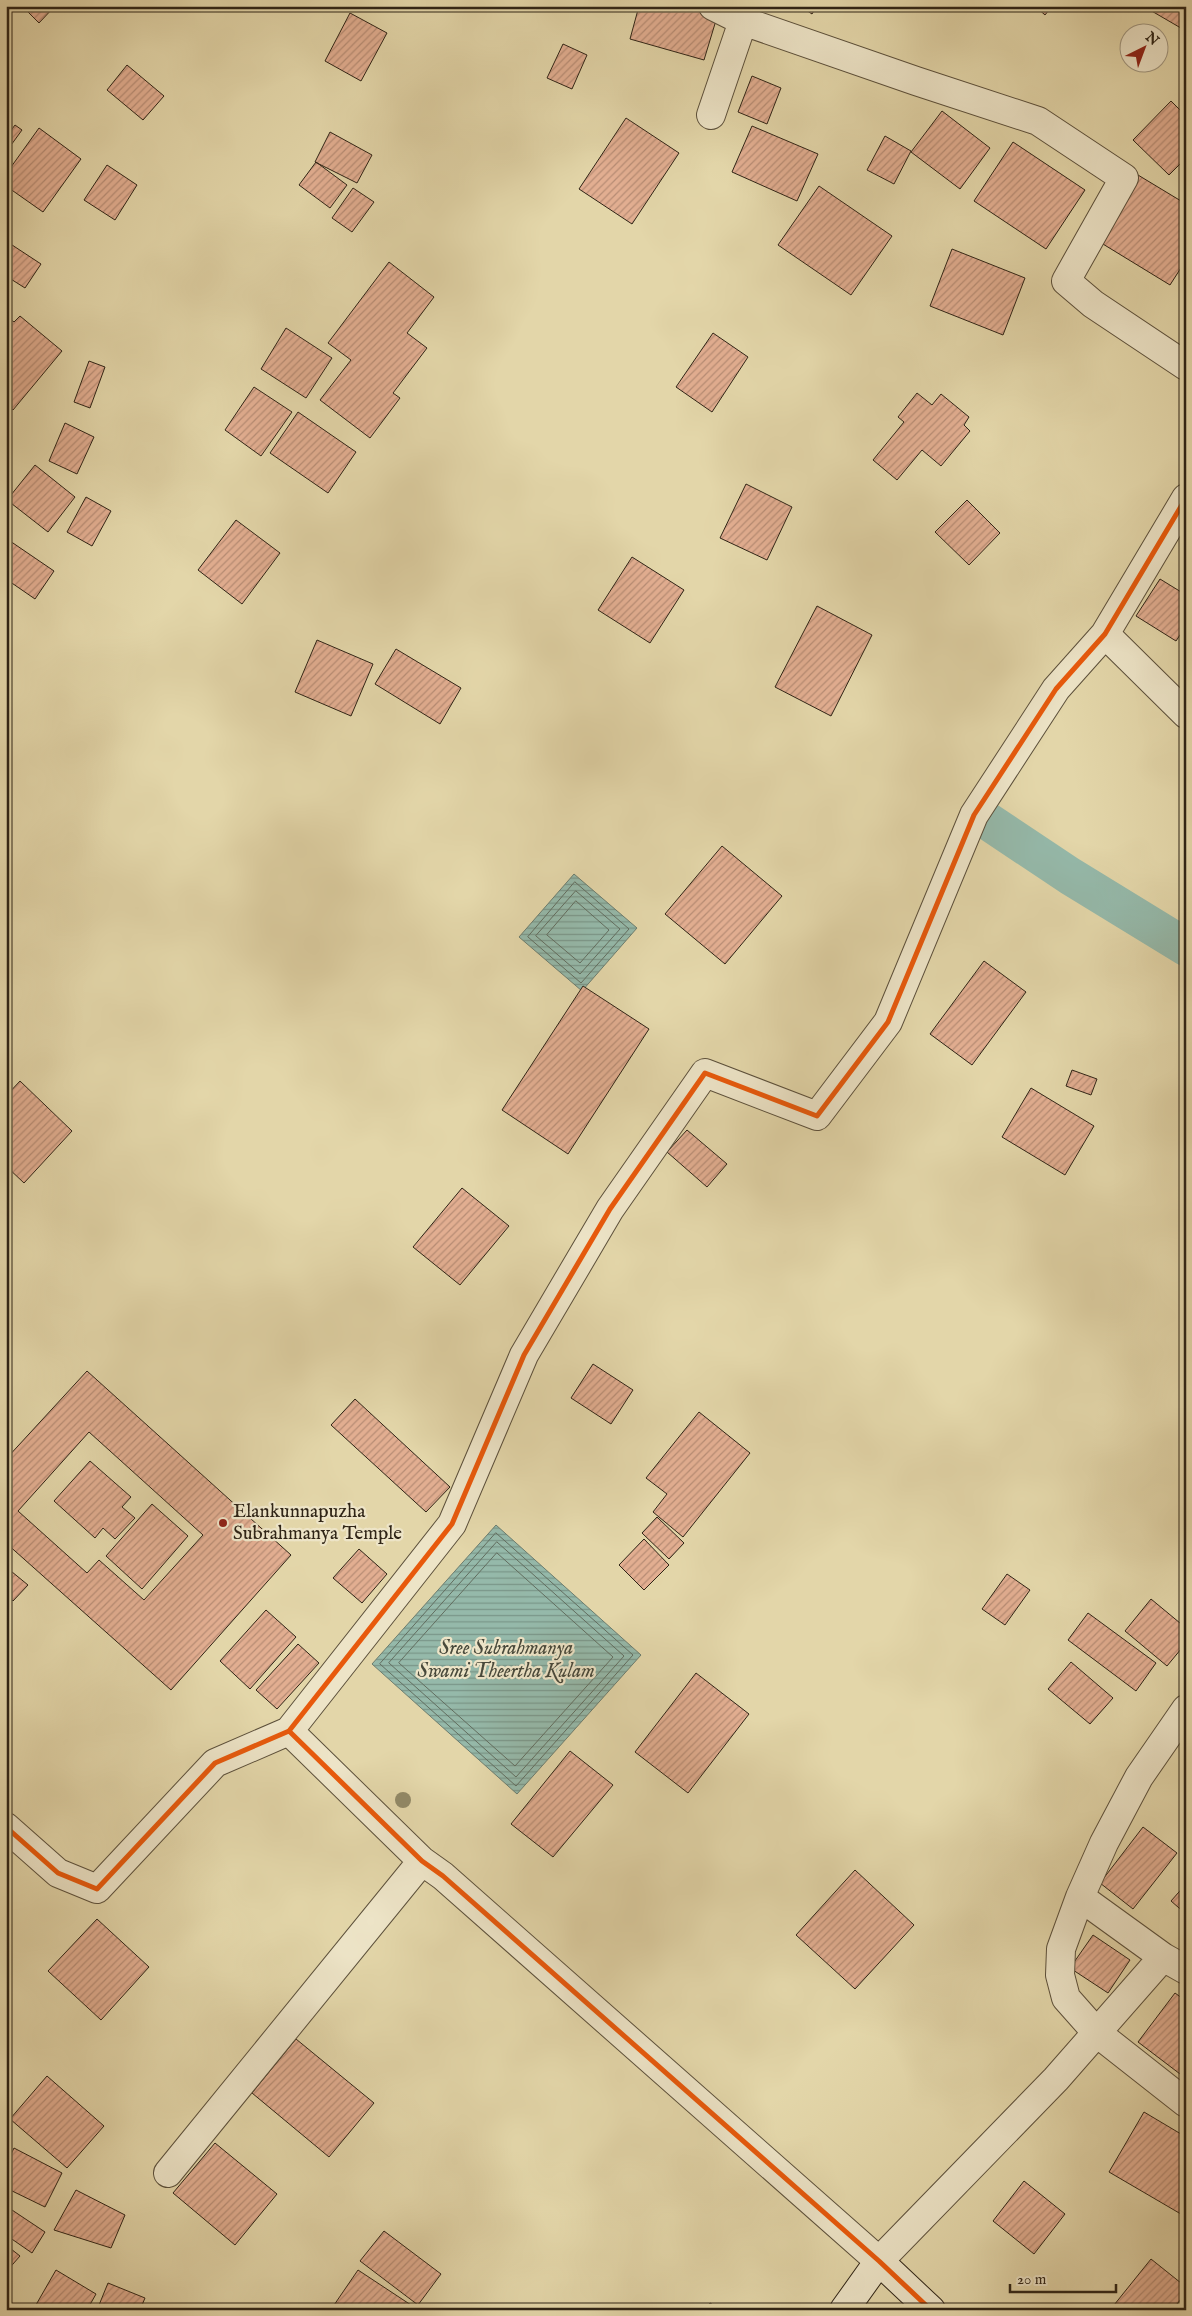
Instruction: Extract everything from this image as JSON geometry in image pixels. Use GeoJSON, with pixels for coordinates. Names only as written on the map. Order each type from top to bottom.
{"type":"FeatureCollection","features":[{"type":"Feature","properties":{"kind":"street"},"geometry":{"type":"LineString","coordinates":[[713,6],[743,21],[1038,121],[1124,178],[1066,281],[1093,304],[1186,366]]}},
{"type":"Feature","properties":{"kind":"street"},"geometry":{"type":"LineString","coordinates":[[711,115],[743,21]]}},
{"type":"Feature","properties":{"kind":"street"},"geometry":{"type":"LineString","coordinates":[[6,1827],[58,1874],[97,1889],[215,1763],[289,1731],[452,1524],[524,1355],[610,1209],[705,1073],[817,1116],[888,1022],[974,815],[1056,689],[1105,634],[1186,498]]}},
{"type":"Feature","properties":{"kind":"street"},"geometry":{"type":"LineString","coordinates":[[1105,634],[1186,714]]}},
{"type":"Feature","properties":{"kind":"street"},"geometry":{"type":"LineString","coordinates":[[1186,1708],[1139,1777],[1104,1842],[1080,1897],[1061,1949],[1060,1975],[1066,1998],[1097,2033],[1186,2103]]}},
{"type":"Feature","properties":{"kind":"street"},"geometry":{"type":"LineString","coordinates":[[289,1731],[422,1861],[443,1876],[879,2261],[931,2310]]}},
{"type":"Feature","properties":{"kind":"street"},"geometry":{"type":"LineString","coordinates":[[168,2173],[422,1861]]}},
{"type":"Feature","properties":{"kind":"street"},"geometry":{"type":"LineString","coordinates":[[844,2310],[879,2261],[1056,2079],[1097,2033],[1174,1963],[1080,1897]]}},
{"type":"Feature","properties":{"kind":"water"},"geometry":{"type":"Polygon","coordinates":[[[574,874],[637,928],[582,991],[519,937],[574,874]]]}},
{"type":"Feature","properties":{"kind":"water","name":"Sree Subrahmanya Swami Theertha Kulam"},"geometry":{"type":"Polygon","coordinates":[[[496,1525],[641,1655],[517,1794],[372,1664],[496,1525]]]}},
{"type":"Feature","properties":{"kind":"building"},"geometry":{"type":"Polygon","coordinates":[[[22,6],[55,6],[39,23],[22,6]]]}},
{"type":"Feature","properties":{"kind":"building"},"geometry":{"type":"Polygon","coordinates":[[[639,6],[680,6],[717,17],[704,60],[630,39],[639,6]]]}},
{"type":"Feature","properties":{"kind":"building"},"geometry":{"type":"Polygon","coordinates":[[[800,6],[817,6],[812,14],[800,6]]]}},
{"type":"Feature","properties":{"kind":"building"},"geometry":{"type":"Polygon","coordinates":[[[1035,6],[1052,6],[1045,15],[1035,6]]]}},
{"type":"Feature","properties":{"kind":"building"},"geometry":{"type":"Polygon","coordinates":[[[1143,6],[1186,6],[1186,31],[1143,6]]]}},
{"type":"Feature","properties":{"kind":"building"},"geometry":{"type":"Polygon","coordinates":[[[350,13],[387,33],[361,81],[325,61],[350,13]]]}},
{"type":"Feature","properties":{"kind":"building"},"geometry":{"type":"Polygon","coordinates":[[[563,44],[587,55],[572,89],[547,78],[563,44]]]}},
{"type":"Feature","properties":{"kind":"building"},"geometry":{"type":"Polygon","coordinates":[[[127,65],[164,96],[143,120],[107,90],[127,65]]]}},
{"type":"Feature","properties":{"kind":"building"},"geometry":{"type":"Polygon","coordinates":[[[752,76],[781,88],[767,124],[738,112],[752,76]]]}},
{"type":"Feature","properties":{"kind":"building"},"geometry":{"type":"Polygon","coordinates":[[[1171,101],[1186,116],[1186,158],[1169,175],[1133,140],[1171,101]]]}},
{"type":"Feature","properties":{"kind":"building"},"geometry":{"type":"Polygon","coordinates":[[[942,111],[990,148],[960,189],[911,152],[942,111]]]}},
{"type":"Feature","properties":{"kind":"building"},"geometry":{"type":"Polygon","coordinates":[[[626,118],[679,153],[632,224],[579,189],[626,118]]]}},
{"type":"Feature","properties":{"kind":"building"},"geometry":{"type":"Polygon","coordinates":[[[15,125],[22,130],[6,152],[6,137],[15,125]]]}},
{"type":"Feature","properties":{"kind":"building"},"geometry":{"type":"Polygon","coordinates":[[[752,126],[818,154],[797,201],[732,172],[752,126]]]}},
{"type":"Feature","properties":{"kind":"building"},"geometry":{"type":"Polygon","coordinates":[[[39,128],[81,159],[43,212],[6,186],[6,174],[39,128]]]}},
{"type":"Feature","properties":{"kind":"building"},"geometry":{"type":"Polygon","coordinates":[[[330,132],[372,155],[357,183],[315,162],[330,132]]]}},
{"type":"Feature","properties":{"kind":"building"},"geometry":{"type":"Polygon","coordinates":[[[885,136],[911,151],[894,184],[867,170],[885,136]]]}},
{"type":"Feature","properties":{"kind":"building"},"geometry":{"type":"Polygon","coordinates":[[[1013,142],[1085,190],[1046,249],[974,201],[1013,142]]]}},
{"type":"Feature","properties":{"kind":"building"},"geometry":{"type":"Polygon","coordinates":[[[316,162],[347,185],[330,208],[299,185],[316,162]]]}},
{"type":"Feature","properties":{"kind":"building"},"geometry":{"type":"Polygon","coordinates":[[[107,165],[137,185],[115,220],[84,200],[107,165]]]}},
{"type":"Feature","properties":{"kind":"building"},"geometry":{"type":"Polygon","coordinates":[[[1138,175],[1186,204],[1186,260],[1170,285],[1098,241],[1138,175]]]}},
{"type":"Feature","properties":{"kind":"building"},"geometry":{"type":"Polygon","coordinates":[[[819,186],[892,236],[851,295],[778,245],[819,186]]]}},
{"type":"Feature","properties":{"kind":"building"},"geometry":{"type":"Polygon","coordinates":[[[353,188],[374,202],[352,232],[332,218],[353,188]]]}},
{"type":"Feature","properties":{"kind":"building"},"geometry":{"type":"Polygon","coordinates":[[[6,241],[41,264],[25,288],[6,276],[6,241]]]}},
{"type":"Feature","properties":{"kind":"building"},"geometry":{"type":"Polygon","coordinates":[[[952,249],[1025,278],[1003,335],[930,306],[952,249]]]}},
{"type":"Feature","properties":{"kind":"building"},"geometry":{"type":"Polygon","coordinates":[[[389,262],[434,297],[407,333],[427,348],[393,393],[400,398],[370,438],[320,400],[351,360],[328,343],[389,262]]]}},
{"type":"Feature","properties":{"kind":"building"},"geometry":{"type":"Polygon","coordinates":[[[6,316],[14,322],[20,316],[62,351],[13,410],[6,405],[6,316]]]}},
{"type":"Feature","properties":{"kind":"building"},"geometry":{"type":"Polygon","coordinates":[[[286,328],[332,358],[306,398],[261,369],[286,328]]]}},
{"type":"Feature","properties":{"kind":"building"},"geometry":{"type":"Polygon","coordinates":[[[713,333],[748,357],[712,412],[676,387],[713,333]]]}},
{"type":"Feature","properties":{"kind":"building"},"geometry":{"type":"Polygon","coordinates":[[[89,361],[105,367],[90,408],[74,402],[89,361]]]}},
{"type":"Feature","properties":{"kind":"building"},"geometry":{"type":"Polygon","coordinates":[[[254,387],[292,412],[261,456],[225,430],[254,387]]]}},
{"type":"Feature","properties":{"kind":"building"},"geometry":{"type":"Polygon","coordinates":[[[917,393],[932,405],[941,394],[969,417],[964,425],[970,431],[941,466],[922,450],[897,480],[873,460],[904,422],[898,417],[917,393]]]}},
{"type":"Feature","properties":{"kind":"building"},"geometry":{"type":"Polygon","coordinates":[[[298,412],[356,452],[328,493],[270,453],[298,412]]]}},
{"type":"Feature","properties":{"kind":"building"},"geometry":{"type":"Polygon","coordinates":[[[65,423],[94,437],[77,474],[49,461],[65,423]]]}},
{"type":"Feature","properties":{"kind":"building"},"geometry":{"type":"Polygon","coordinates":[[[35,465],[75,497],[48,532],[7,500],[35,465]]]}},
{"type":"Feature","properties":{"kind":"building"},"geometry":{"type":"Polygon","coordinates":[[[746,484],[792,507],[767,560],[720,538],[746,484]]]}},
{"type":"Feature","properties":{"kind":"building"},"geometry":{"type":"Polygon","coordinates":[[[86,497],[111,511],[92,546],[67,532],[86,497]]]}},
{"type":"Feature","properties":{"kind":"building"},"geometry":{"type":"Polygon","coordinates":[[[967,500],[1000,533],[969,565],[935,532],[967,500]]]}},
{"type":"Feature","properties":{"kind":"building"},"geometry":{"type":"Polygon","coordinates":[[[236,520],[280,553],[242,604],[198,570],[236,520]]]}},
{"type":"Feature","properties":{"kind":"building"},"geometry":{"type":"Polygon","coordinates":[[[10,541],[54,571],[35,599],[6,579],[6,547],[10,541]]]}},
{"type":"Feature","properties":{"kind":"building"},"geometry":{"type":"Polygon","coordinates":[[[632,557],[684,590],[650,643],[598,610],[632,557]]]}},
{"type":"Feature","properties":{"kind":"building"},"geometry":{"type":"Polygon","coordinates":[[[1160,579],[1186,595],[1186,626],[1176,641],[1136,616],[1160,579]]]}},
{"type":"Feature","properties":{"kind":"building"},"geometry":{"type":"Polygon","coordinates":[[[817,606],[872,635],[831,716],[775,687],[817,606]]]}},
{"type":"Feature","properties":{"kind":"building"},"geometry":{"type":"Polygon","coordinates":[[[317,640],[373,664],[351,716],[295,692],[317,640]]]}},
{"type":"Feature","properties":{"kind":"building"},"geometry":{"type":"Polygon","coordinates":[[[396,649],[461,688],[440,724],[375,684],[396,649]]]}},
{"type":"Feature","properties":{"kind":"building"},"geometry":{"type":"Polygon","coordinates":[[[722,846],[782,896],[725,964],[665,914],[722,846]]]}},
{"type":"Feature","properties":{"kind":"building"},"geometry":{"type":"Polygon","coordinates":[[[984,961],[1026,992],[972,1065],[930,1034],[984,961]]]}},
{"type":"Feature","properties":{"kind":"building"},"geometry":{"type":"Polygon","coordinates":[[[583,986],[649,1029],[568,1154],[502,1110],[583,986]]]}},
{"type":"Feature","properties":{"kind":"building"},"geometry":{"type":"Polygon","coordinates":[[[1072,1070],[1097,1079],[1091,1095],[1066,1086],[1072,1070]]]}},
{"type":"Feature","properties":{"kind":"building"},"geometry":{"type":"Polygon","coordinates":[[[20,1081],[72,1131],[24,1183],[6,1166],[6,1096],[20,1081]]]}},
{"type":"Feature","properties":{"kind":"building"},"geometry":{"type":"Polygon","coordinates":[[[1031,1088],[1094,1126],[1065,1175],[1002,1137],[1031,1088]]]}},
{"type":"Feature","properties":{"kind":"building"},"geometry":{"type":"Polygon","coordinates":[[[687,1130],[727,1164],[707,1187],[667,1152],[687,1130]]]}},
{"type":"Feature","properties":{"kind":"building"},"geometry":{"type":"Polygon","coordinates":[[[462,1188],[509,1226],[460,1285],[413,1247],[462,1188]]]}},
{"type":"Feature","properties":{"kind":"building"},"geometry":{"type":"Polygon","coordinates":[[[593,1364],[633,1390],[611,1424],[571,1398],[593,1364]]]}},
{"type":"Feature","properties":{"kind":"building","name":"Elankunnapuzha Subrahmanya Temple"},"geometry":{"type":"Polygon","coordinates":[[[87,1371],[291,1555],[171,1690],[6,1543],[6,1459],[87,1371]],[[89,1432],[18,1511],[87,1573],[99,1560],[144,1600],[203,1535],[89,1432]]]}},
{"type":"Feature","properties":{"kind":"building"},"geometry":{"type":"Polygon","coordinates":[[[355,1399],[450,1487],[426,1512],[331,1425],[355,1399]]]}},
{"type":"Feature","properties":{"kind":"building"},"geometry":{"type":"Polygon","coordinates":[[[699,1412],[750,1453],[683,1537],[653,1512],[667,1494],[646,1478],[699,1412]]]}},
{"type":"Feature","properties":{"kind":"building"},"geometry":{"type":"Polygon","coordinates":[[[90,1461],[131,1497],[122,1507],[135,1518],[115,1539],[103,1528],[95,1538],[54,1501],[90,1461]]]}},
{"type":"Feature","properties":{"kind":"building","name":"Elankunnapuzha Subrahmanya Temple"},"geometry":{"type":"Polygon","coordinates":[[[152,1504],[188,1536],[142,1589],[106,1556],[152,1504]]]}},
{"type":"Feature","properties":{"kind":"building"},"geometry":{"type":"Polygon","coordinates":[[[657,1517],[684,1543],[669,1559],[642,1533],[657,1517]]]}},
{"type":"Feature","properties":{"kind":"building"},"geometry":{"type":"Polygon","coordinates":[[[644,1539],[669,1565],[644,1590],[619,1565],[644,1539]]]}},
{"type":"Feature","properties":{"kind":"building"},"geometry":{"type":"Polygon","coordinates":[[[359,1549],[387,1574],[362,1603],[333,1578],[359,1549]]]}},
{"type":"Feature","properties":{"kind":"building"},"geometry":{"type":"Polygon","coordinates":[[[6,1567],[28,1585],[13,1601],[6,1595],[6,1567]]]}},
{"type":"Feature","properties":{"kind":"building"},"geometry":{"type":"Polygon","coordinates":[[[1007,1574],[1030,1590],[1005,1625],[982,1609],[1007,1574]]]}},
{"type":"Feature","properties":{"kind":"building"},"geometry":{"type":"Polygon","coordinates":[[[1151,1599],[1186,1628],[1186,1643],[1167,1666],[1125,1631],[1151,1599]]]}},
{"type":"Feature","properties":{"kind":"building"},"geometry":{"type":"Polygon","coordinates":[[[266,1610],[296,1637],[250,1689],[220,1661],[266,1610]]]}},
{"type":"Feature","properties":{"kind":"building"},"geometry":{"type":"Polygon","coordinates":[[[1088,1613],[1156,1663],[1136,1691],[1068,1640],[1088,1613]]]}},
{"type":"Feature","properties":{"kind":"building"},"geometry":{"type":"Polygon","coordinates":[[[298,1644],[319,1663],[277,1709],[256,1690],[298,1644]]]}},
{"type":"Feature","properties":{"kind":"building"},"geometry":{"type":"Polygon","coordinates":[[[1071,1662],[1113,1698],[1090,1724],[1048,1689],[1071,1662]]]}},
{"type":"Feature","properties":{"kind":"building"},"geometry":{"type":"Polygon","coordinates":[[[696,1673],[749,1714],[688,1793],[635,1752],[696,1673]]]}},
{"type":"Feature","properties":{"kind":"building"},"geometry":{"type":"Polygon","coordinates":[[[570,1751],[613,1785],[553,1857],[511,1824],[570,1751]]]}},
{"type":"Feature","properties":{"kind":"building"},"geometry":{"type":"Polygon","coordinates":[[[1143,1827],[1177,1853],[1133,1909],[1100,1883],[1143,1827]]]}},
{"type":"Feature","properties":{"kind":"building"},"geometry":{"type":"Polygon","coordinates":[[[855,1870],[914,1925],[855,1989],[796,1935],[855,1870]]]}},
{"type":"Feature","properties":{"kind":"building"},"geometry":{"type":"Polygon","coordinates":[[[1186,1884],[1186,1914],[1171,1901],[1186,1884]]]}},
{"type":"Feature","properties":{"kind":"building"},"geometry":{"type":"Polygon","coordinates":[[[97,1919],[149,1967],[101,2020],[48,1971],[97,1919]]]}},
{"type":"Feature","properties":{"kind":"building"},"geometry":{"type":"Polygon","coordinates":[[[1093,1935],[1130,1960],[1108,1993],[1070,1968],[1093,1935]]]}},
{"type":"Feature","properties":{"kind":"building"},"geometry":{"type":"Polygon","coordinates":[[[1175,1993],[1186,2001],[1186,2075],[1184,2077],[1138,2042],[1175,1993]]]}},
{"type":"Feature","properties":{"kind":"building"},"geometry":{"type":"Polygon","coordinates":[[[296,2039],[374,2103],[329,2157],[252,2093],[296,2039]]]}},
{"type":"Feature","properties":{"kind":"building"},"geometry":{"type":"Polygon","coordinates":[[[47,2076],[104,2126],[67,2168],[10,2119],[47,2076]]]}},
{"type":"Feature","properties":{"kind":"building"},"geometry":{"type":"Polygon","coordinates":[[[1144,2112],[1186,2137],[1186,2217],[1109,2172],[1144,2112]]]}},
{"type":"Feature","properties":{"kind":"building"},"geometry":{"type":"Polygon","coordinates":[[[215,2143],[277,2194],[235,2245],[173,2193],[215,2143]]]}},
{"type":"Feature","properties":{"kind":"building"},"geometry":{"type":"Polygon","coordinates":[[[14,2148],[62,2173],[45,2207],[6,2188],[6,2164],[14,2148]]]}},
{"type":"Feature","properties":{"kind":"building"},"geometry":{"type":"Polygon","coordinates":[[[1024,2181],[1065,2214],[1034,2254],[993,2221],[1024,2181]]]}},
{"type":"Feature","properties":{"kind":"building"},"geometry":{"type":"Polygon","coordinates":[[[76,2190],[125,2215],[111,2248],[54,2230],[76,2190]]]}},
{"type":"Feature","properties":{"kind":"building"},"geometry":{"type":"Polygon","coordinates":[[[6,2206],[45,2232],[32,2253],[6,2235],[6,2206]]]}},
{"type":"Feature","properties":{"kind":"building"},"geometry":{"type":"Polygon","coordinates":[[[384,2231],[441,2274],[418,2305],[360,2261],[384,2231]]]}},
{"type":"Feature","properties":{"kind":"building"},"geometry":{"type":"Polygon","coordinates":[[[6,2245],[20,2256],[6,2272],[6,2245]]]}},
{"type":"Feature","properties":{"kind":"building"},"geometry":{"type":"Polygon","coordinates":[[[1151,2259],[1186,2287],[1186,2293],[1172,2310],[1110,2310],[1151,2259]]]}},
{"type":"Feature","properties":{"kind":"building"},"geometry":{"type":"Polygon","coordinates":[[[56,2270],[96,2294],[87,2310],[33,2310],[56,2270]]]}},
{"type":"Feature","properties":{"kind":"building"},"geometry":{"type":"Polygon","coordinates":[[[358,2270],[411,2305],[408,2310],[335,2310],[332,2308],[358,2270]]]}},
{"type":"Feature","properties":{"kind":"building"},"geometry":{"type":"Polygon","coordinates":[[[108,2283],[145,2298],[140,2310],[97,2310],[108,2283]]]}},
{"type":"Feature","properties":{"kind":"building"},"geometry":{"type":"Polygon","coordinates":[[[710,2303],[721,2310],[705,2310],[710,2303]]]}},
{"type":"Feature","properties":{"kind":"building"},"geometry":{"type":"Polygon","coordinates":[[[876,2304],[883,2310],[872,2310],[876,2304]]]}},
{"type":"Feature","properties":{"kind":"waterway"},"geometry":{"type":"LineString","coordinates":[[989,822],[1070,876],[1186,947]]}},
{"type":"Feature","properties":{"kind":"cycle path"},"geometry":{"type":"LineString","coordinates":[[289,1731],[452,1524],[524,1355],[610,1209],[705,1073],[817,1116],[888,1022],[974,815],[1056,689],[1105,634],[1186,498]]}},
{"type":"Feature","properties":{"kind":"cycle path"},"geometry":{"type":"LineString","coordinates":[[6,1827],[58,1873],[97,1889],[215,1763],[289,1731],[422,1861],[443,1876],[879,2261],[931,2310]]}},
{"type":"Feature","properties":{"kind":"place","name":"Elankunnapuzha Subrahmanya Temple"},"geometry":{"type":"Point","coordinates":[223,1523]}}]}
